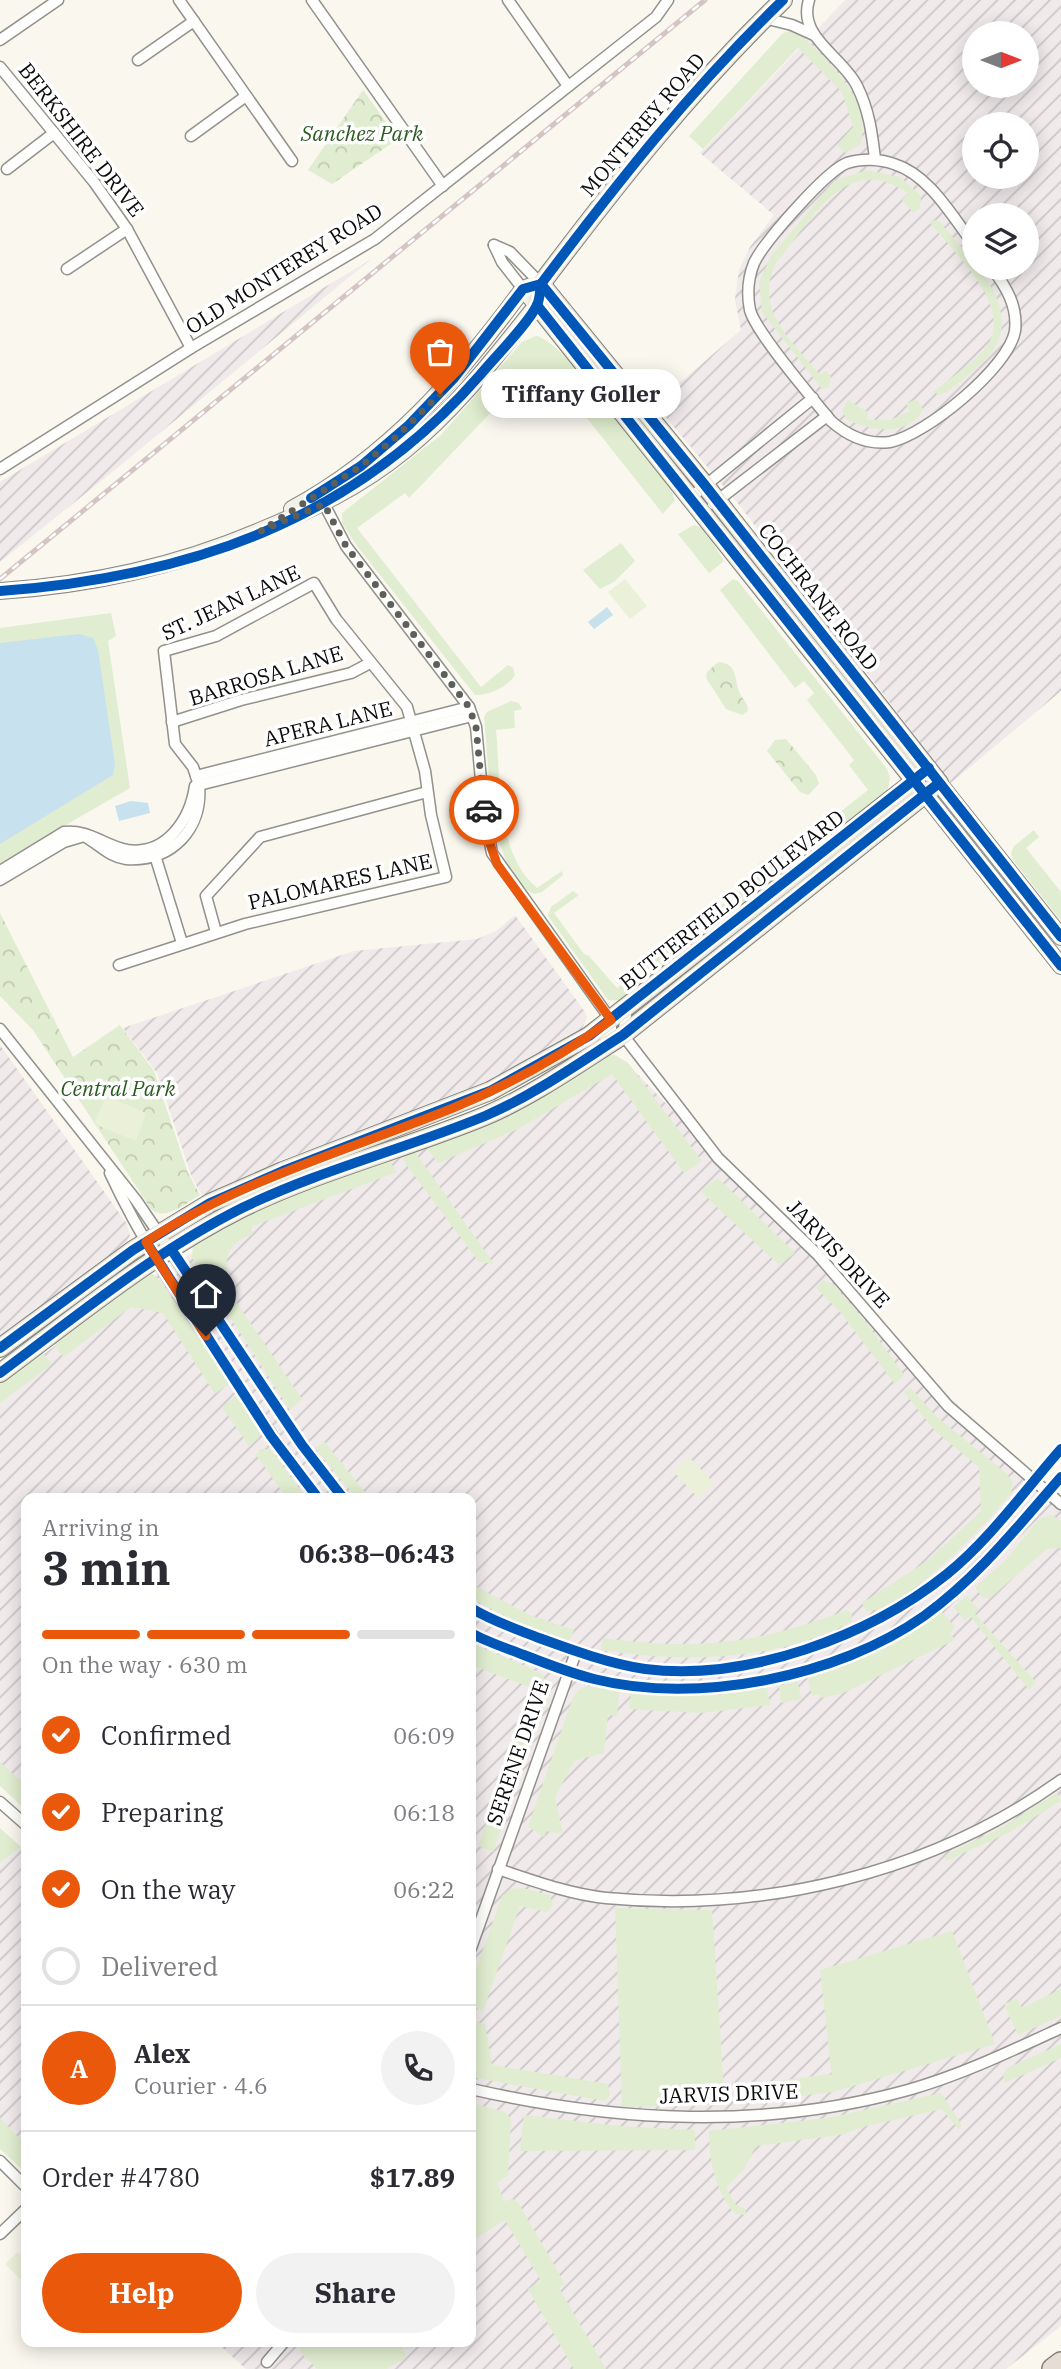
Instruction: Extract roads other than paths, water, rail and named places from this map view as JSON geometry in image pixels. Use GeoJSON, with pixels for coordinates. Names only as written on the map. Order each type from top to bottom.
{"type":"FeatureCollection","features":[{"type":"Feature","properties":{"kind":"highway"},"geometry":{"type":"LineString","coordinates":[[1053,2369],[1061,2363]]}},
{"type":"Feature","properties":{"kind":"main road","name":"MONTEREY ROAD"},"geometry":{"type":"LineString","coordinates":[[0,591],[79,583],[134,573],[207,553],[324,504],[388,463],[428,430],[467,389],[537,305],[541,284],[666,122],[783,0]]}},
{"type":"Feature","properties":{"kind":"main road"},"geometry":{"type":"LineString","coordinates":[[523,289],[541,284]]}},
{"type":"Feature","properties":{"kind":"main road","name":"COCHRANE ROAD"},"geometry":{"type":"LineString","coordinates":[[541,284],[719,502],[1061,937]]}},
{"type":"Feature","properties":{"kind":"main road","name":"MONTEREY ROAD"},"geometry":{"type":"LineString","coordinates":[[261,531],[361,466],[409,425],[454,378],[523,289]]}},
{"type":"Feature","properties":{"kind":"main road","name":"COCHRANE ROAD"},"geometry":{"type":"LineString","coordinates":[[523,289],[1061,966]]}},
{"type":"Feature","properties":{"kind":"main road","name":"BUTTERFIELD BOULEVARD"},"geometry":{"type":"LineString","coordinates":[[0,1373],[163,1253],[281,1189],[488,1115],[623,1035],[920,788],[929,768]]}},
{"type":"Feature","properties":{"kind":"main road","name":"BUTTERFIELD BOULEVARD"},"geometry":{"type":"LineString","coordinates":[[0,1348],[153,1238],[210,1203],[283,1171],[490,1091],[540,1066],[611,1020],[920,788],[939,783]]}},
{"type":"Feature","properties":{"kind":"street"},"geometry":{"type":"LineString","coordinates":[[0,40],[58,0]]}},
{"type":"Feature","properties":{"kind":"street"},"geometry":{"type":"LineString","coordinates":[[179,0],[292,161]]}},
{"type":"Feature","properties":{"kind":"street"},"geometry":{"type":"LineString","coordinates":[[312,0],[443,186]]}},
{"type":"Feature","properties":{"kind":"street"},"geometry":{"type":"LineString","coordinates":[[508,0],[568,86]]}},
{"type":"Feature","properties":{"kind":"street"},"geometry":{"type":"LineString","coordinates":[[808,0],[806,18],[814,36],[857,83],[870,114],[875,159]]}},
{"type":"Feature","properties":{"kind":"street","name":"OLD MONTEREY ROAD"},"geometry":{"type":"LineString","coordinates":[[0,469],[191,348],[366,245],[656,17],[663,2]]}},
{"type":"Feature","properties":{"kind":"street"},"geometry":{"type":"LineString","coordinates":[[765,18],[792,25],[814,36]]}},
{"type":"Feature","properties":{"kind":"street"},"geometry":{"type":"LineString","coordinates":[[138,60],[194,21]]}},
{"type":"Feature","properties":{"kind":"street","name":"BERKSHIRE DRIVE"},"geometry":{"type":"LineString","coordinates":[[0,68],[54,133],[127,229],[191,348]]}},
{"type":"Feature","properties":{"kind":"street"},"geometry":{"type":"LineString","coordinates":[[191,136],[246,96]]}},
{"type":"Feature","properties":{"kind":"street"},"geometry":{"type":"LineString","coordinates":[[7,169],[54,133]]}},
{"type":"Feature","properties":{"kind":"street"},"geometry":{"type":"LineString","coordinates":[[962,230],[920,179],[905,167],[875,159],[847,163],[822,180],[761,252],[750,278],[748,296],[754,321],[827,416],[841,430],[863,440],[880,443],[898,440],[920,429],[993,370],[1006,354],[1015,328],[1010,294],[1000,280]]}},
{"type":"Feature","properties":{"kind":"street"},"geometry":{"type":"LineString","coordinates":[[67,269],[127,229]]}},
{"type":"Feature","properties":{"kind":"street","name":"COCHRANE ROAD"},"geometry":{"type":"LineString","coordinates":[[523,289],[502,262],[494,245],[510,252],[541,284]]}},
{"type":"Feature","properties":{"kind":"street"},"geometry":{"type":"LineString","coordinates":[[695,505],[704,484],[813,398]]}},
{"type":"Feature","properties":{"kind":"street"},"geometry":{"type":"LineString","coordinates":[[695,505],[719,502],[827,416]]}},
{"type":"Feature","properties":{"kind":"street"},"geometry":{"type":"LineString","coordinates":[[324,504],[346,546],[470,712],[478,738],[489,841],[497,864],[611,1020],[611,1030],[600,1049]]}},
{"type":"Feature","properties":{"kind":"street","name":"ST. JEAN LANE"},"geometry":{"type":"LineString","coordinates":[[198,780],[175,744],[164,651],[216,636],[314,583],[335,619],[407,707],[415,728]]}},
{"type":"Feature","properties":{"kind":"street","name":"BARROSA LANE"},"geometry":{"type":"LineString","coordinates":[[172,723],[242,700],[351,673],[370,663]]}},
{"type":"Feature","properties":{"kind":"street","name":"APERA LANE"},"geometry":{"type":"LineString","coordinates":[[198,780],[415,728],[470,712]]}},
{"type":"Feature","properties":{"kind":"street","name":"PALOMARES LANE"},"geometry":{"type":"LineString","coordinates":[[119,965],[216,932],[446,877],[415,728]]}},
{"type":"Feature","properties":{"kind":"street"},"geometry":{"type":"LineString","coordinates":[[0,880],[64,842],[84,836],[106,852],[125,859],[154,852],[186,818],[198,780]]}},
{"type":"Feature","properties":{"kind":"street"},"geometry":{"type":"LineString","coordinates":[[216,932],[206,896],[260,837],[427,792]]}},
{"type":"Feature","properties":{"kind":"street"},"geometry":{"type":"LineString","coordinates":[[0,871],[64,832],[74,831],[94,836],[125,850],[154,852]]}},
{"type":"Feature","properties":{"kind":"street"},"geometry":{"type":"LineString","coordinates":[[154,852],[183,943]]}},
{"type":"Feature","properties":{"kind":"street"},"geometry":{"type":"LineString","coordinates":[[623,1035],[627,1008]]}},
{"type":"Feature","properties":{"kind":"street"},"geometry":{"type":"LineString","coordinates":[[0,1029],[103,1158],[163,1253],[339,1493]]}},
{"type":"Feature","properties":{"kind":"street","name":"JARVIS DRIVE"},"geometry":{"type":"LineString","coordinates":[[623,1035],[718,1158],[818,1255],[947,1406],[1061,1504]]}},
{"type":"Feature","properties":{"kind":"street"},"geometry":{"type":"LineString","coordinates":[[103,1158],[163,1253],[271,1436],[314,1493]]}},
{"type":"Feature","properties":{"kind":"street"},"geometry":{"type":"LineString","coordinates":[[476,1610],[576,1652],[645,1669],[681,1670],[762,1661],[811,1648],[865,1625],[948,1573],[975,1548],[1061,1448]]}},
{"type":"Feature","properties":{"kind":"street"},"geometry":{"type":"LineString","coordinates":[[476,1635],[568,1671],[625,1684],[660,1688],[716,1686],[769,1679],[849,1655],[901,1630],[952,1594],[998,1551],[1061,1476]]}},
{"type":"Feature","properties":{"kind":"street","name":"SERENE DRIVE"},"geometry":{"type":"LineString","coordinates":[[476,1933],[576,1652]]}},
{"type":"Feature","properties":{"kind":"street"},"geometry":{"type":"LineString","coordinates":[[498,1869],[557,1889],[606,1898],[684,1900],[778,1893],[894,1867],[1014,1810],[1061,1780]]}},
{"type":"Feature","properties":{"kind":"street"},"geometry":{"type":"LineString","coordinates":[[0,1802],[21,1821]]}},
{"type":"Feature","properties":{"kind":"street","name":"JARVIS DRIVE"},"geometry":{"type":"LineString","coordinates":[[476,2090],[614,2115],[700,2118],[800,2112],[907,2090],[991,2060],[1061,2028]]}},
{"type":"Feature","properties":{"kind":"street"},"geometry":{"type":"LineString","coordinates":[[0,2161],[21,2183]]}},
{"type":"Feature","properties":{"kind":"street"},"geometry":{"type":"LineString","coordinates":[[0,2234],[21,2214]]}},
{"type":"Feature","properties":{"kind":"street"},"geometry":{"type":"LineString","coordinates":[[267,2362],[280,2347]]}},
{"type":"Feature","properties":{"kind":"water"},"geometry":{"type":"Polygon","coordinates":[[[607,607],[613,615],[594,629],[588,622],[607,607]]]}},
{"type":"Feature","properties":{"kind":"water"},"geometry":{"type":"Polygon","coordinates":[[[79,634],[93,638],[98,650],[115,764],[113,775],[0,844],[0,643],[79,634]]]}},
{"type":"Feature","properties":{"kind":"water"},"geometry":{"type":"Polygon","coordinates":[[[131,801],[148,803],[150,813],[119,821],[115,806],[131,801]]]}},
{"type":"Feature","properties":{"kind":"railway"},"geometry":{"type":"LineString","coordinates":[[0,579],[705,0]]}},
{"type":"Feature","properties":{"kind":"place","name":"Tiffany Goller"},"geometry":{"type":"Point","coordinates":[440,394]}},
{"type":"Feature","properties":{"kind":"park label","name":"Sanchez Park"},"geometry":{"type":"Point","coordinates":[362,134]}},
{"type":"Feature","properties":{"kind":"park label","name":"Central Park"},"geometry":{"type":"Point","coordinates":[118,1089]}}]}
